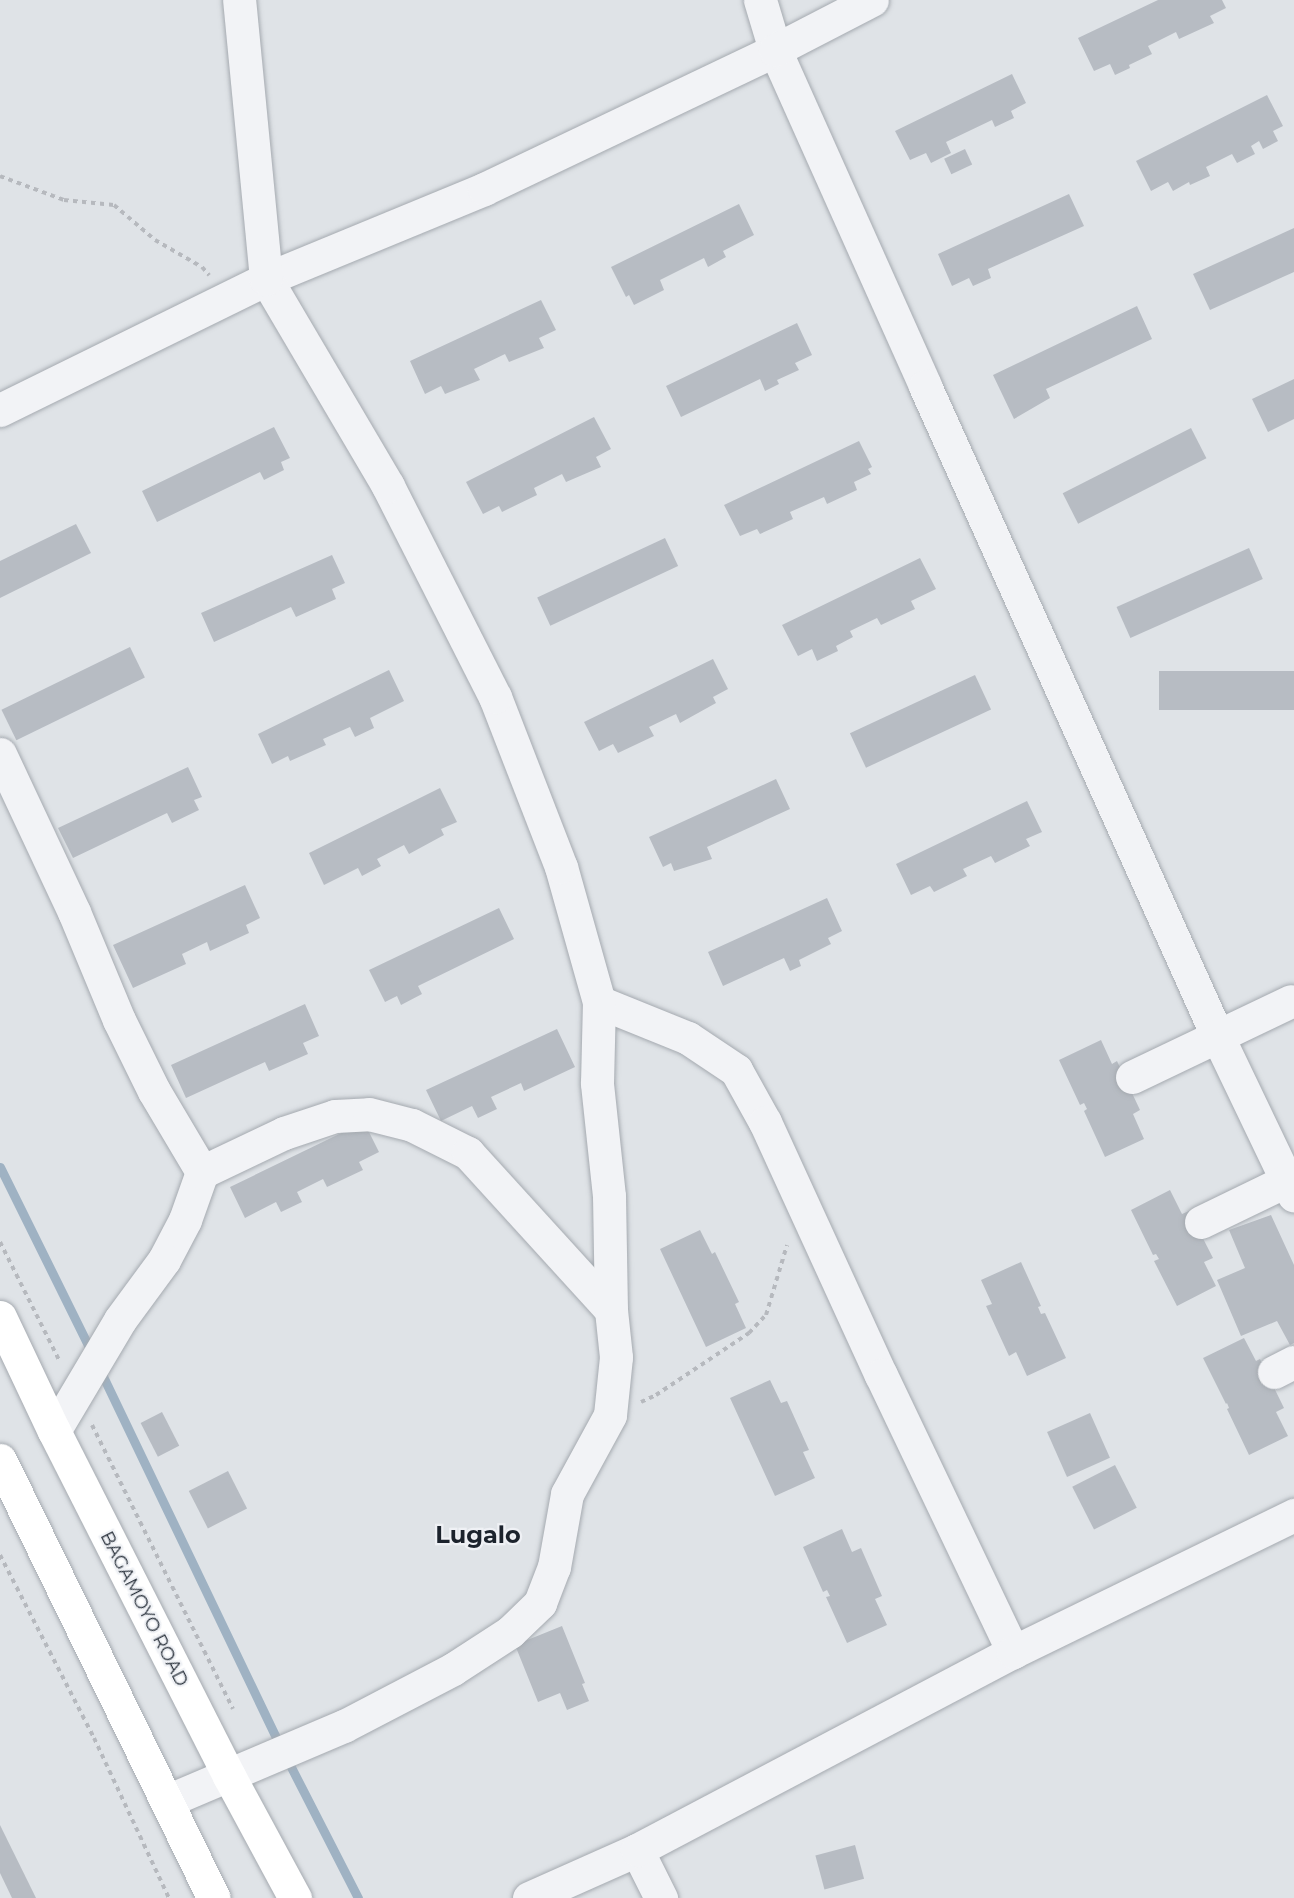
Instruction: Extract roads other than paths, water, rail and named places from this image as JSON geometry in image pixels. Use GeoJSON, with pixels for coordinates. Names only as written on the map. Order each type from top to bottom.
{"type":"FeatureCollection","features":[{"type":"Feature","properties":{"kind":"highway","name":"BAGAMOYO ROAD"},"geometry":{"type":"LineString","coordinates":[[0,1317],[54,1431],[229,1776],[295,1898]]}},
{"type":"Feature","properties":{"kind":"highway"},"geometry":{"type":"LineString","coordinates":[[0,1460],[214,1898]]}},
{"type":"Feature","properties":{"kind":"lane"},"geometry":{"type":"LineString","coordinates":[[167,1802],[344,1726],[453,1669],[518,1624],[540,1603],[554,1567],[567,1494],[610,1415],[616,1357],[611,1310],[609,1196],[597,1083],[598,1002],[561,867],[495,697],[388,486],[266,279],[239,0]]}},
{"type":"Feature","properties":{"kind":"lane"},"geometry":{"type":"LineString","coordinates":[[760,0],[775,50],[1217,1035],[1292,1184],[1201,1222]]}},
{"type":"Feature","properties":{"kind":"lane"},"geometry":{"type":"LineString","coordinates":[[0,410],[266,279],[484,189],[775,50],[872,0]]}},
{"type":"Feature","properties":{"kind":"lane"},"geometry":{"type":"LineString","coordinates":[[0,754],[74,912],[119,1020],[154,1090],[202,1172]]}},
{"type":"Feature","properties":{"kind":"lane"},"geometry":{"type":"LineString","coordinates":[[1132,1077],[1291,1001]]}},
{"type":"Feature","properties":{"kind":"lane"},"geometry":{"type":"LineString","coordinates":[[598,1002],[688,1038],[736,1070],[765,1122],[1014,1652]]}},
{"type":"Feature","properties":{"kind":"lane"},"geometry":{"type":"LineString","coordinates":[[54,1431],[120,1320],[164,1260],[185,1220],[202,1172],[284,1133],[335,1116],[369,1114],[412,1125],[468,1153],[611,1310]]}},
{"type":"Feature","properties":{"kind":"lane"},"geometry":{"type":"LineString","coordinates":[[529,1898],[637,1850],[1014,1652],[1294,1515]]}},
{"type":"Feature","properties":{"kind":"lane"},"geometry":{"type":"LineString","coordinates":[[637,1850],[661,1898]]}},
{"type":"Feature","properties":{"kind":"waterway"},"geometry":{"type":"LineString","coordinates":[[0,1167],[92,1353]]}},
{"type":"Feature","properties":{"kind":"waterway"},"geometry":{"type":"LineString","coordinates":[[99,1368],[280,1745]]}},
{"type":"Feature","properties":{"kind":"waterway"},"geometry":{"type":"LineString","coordinates":[[291,1767],[358,1898]]}},
{"type":"Feature","properties":{"kind":"district","name":"Lugalo"},"geometry":{"type":"Point","coordinates":[478,1535]}}]}
